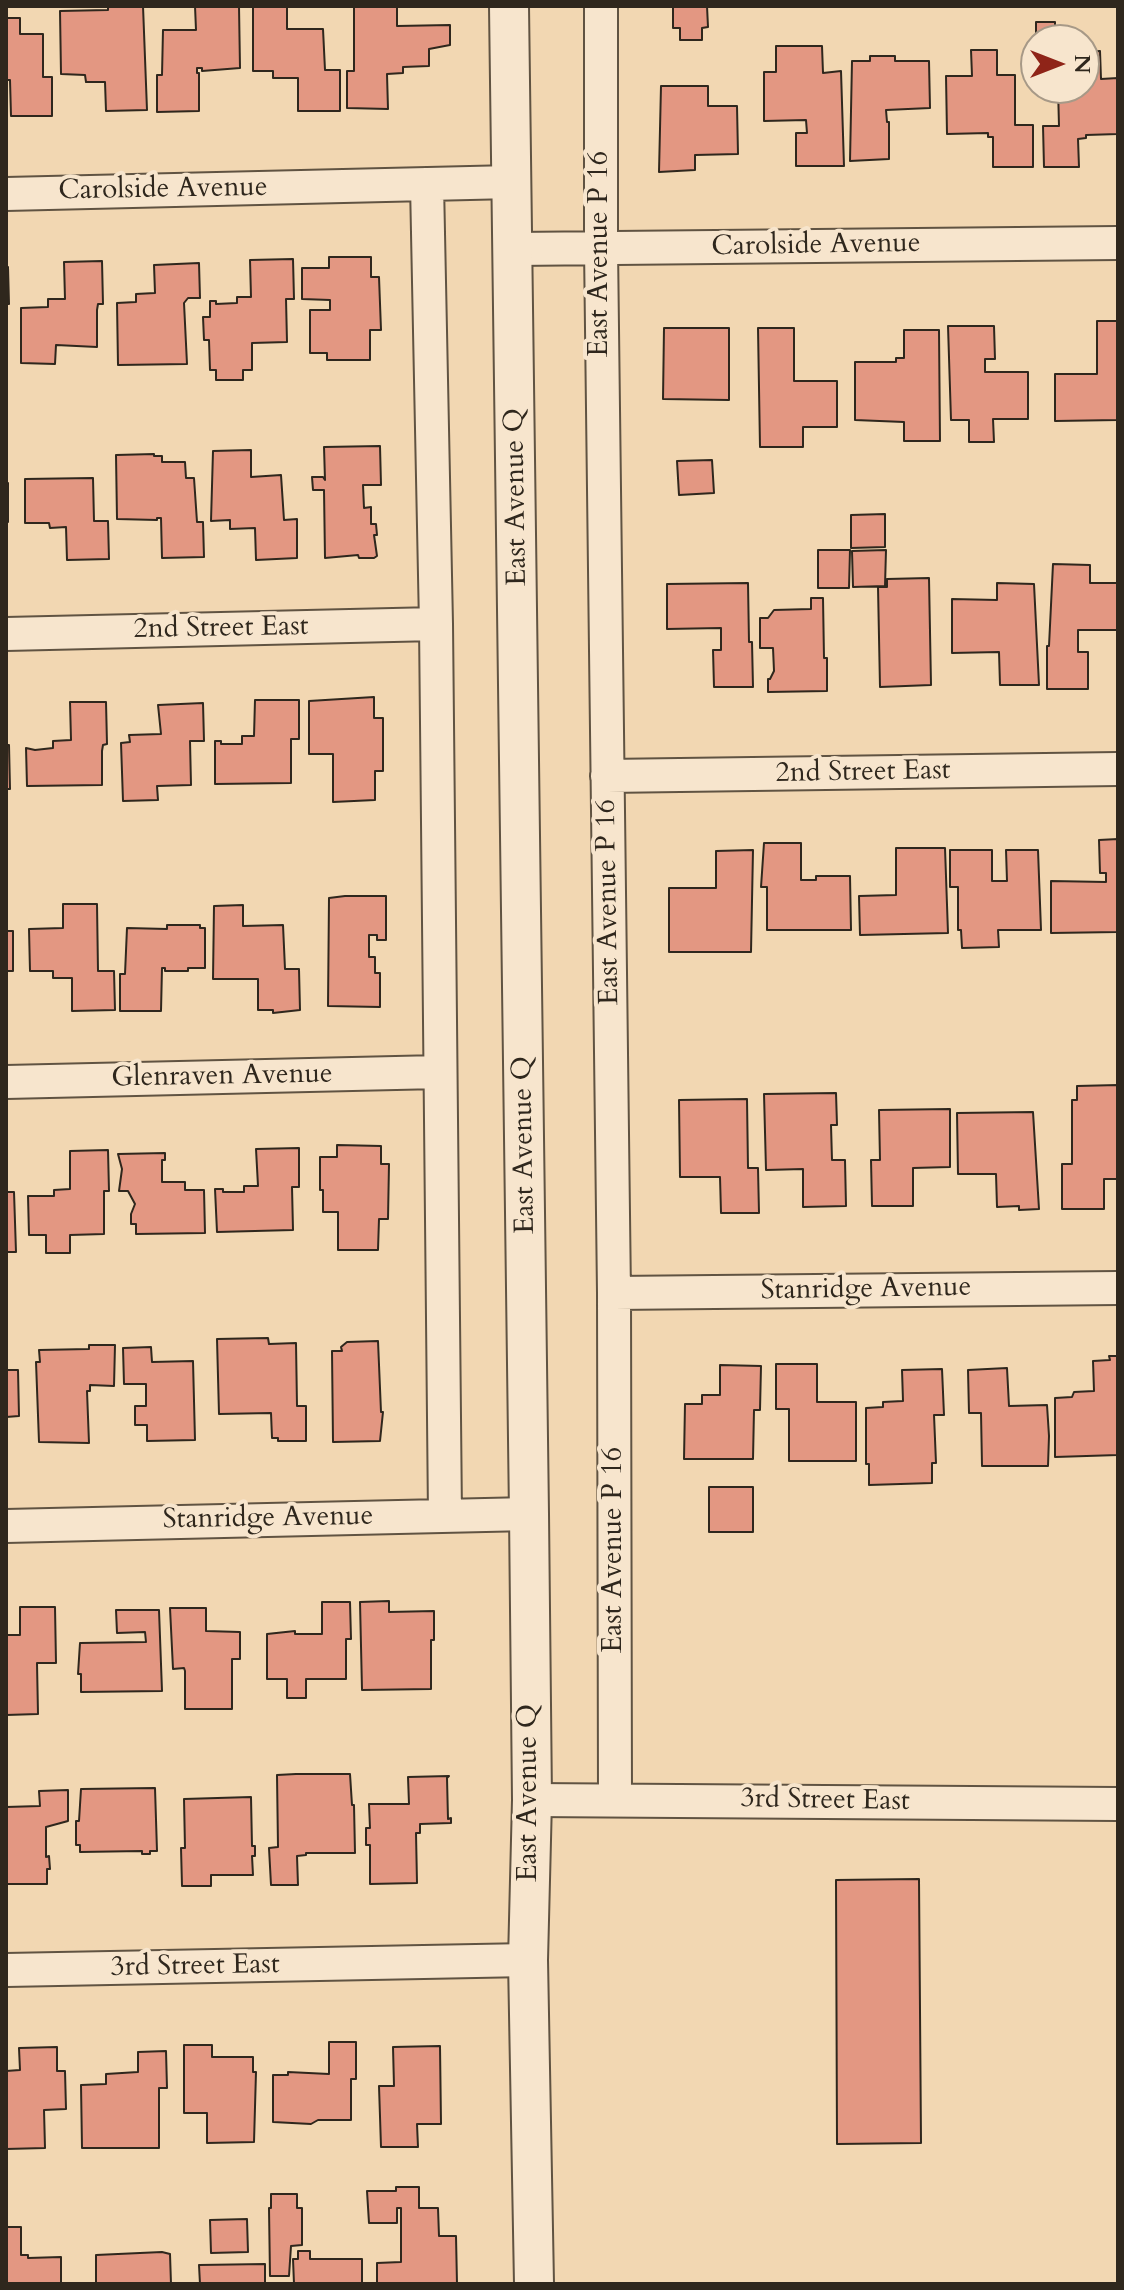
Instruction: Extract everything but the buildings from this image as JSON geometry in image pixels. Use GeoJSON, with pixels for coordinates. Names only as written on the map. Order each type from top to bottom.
{"type":"FeatureCollection","features":[{"type":"Feature","properties":{"kind":"street","name":"East Avenue Q"},"geometry":{"type":"LineString","coordinates":[[509,6],[529,1514],[532,1800],[528,1960],[534,2284]]}},
{"type":"Feature","properties":{"kind":"street","name":"East Avenue P 16"},"geometry":{"type":"LineString","coordinates":[[601,6],[601,248],[614,1293],[615,1799]]}},
{"type":"Feature","properties":{"kind":"street","name":"Carolside Avenue"},"geometry":{"type":"LineString","coordinates":[[6,194],[512,182]]}},
{"type":"Feature","properties":{"kind":"street"},"geometry":{"type":"LineString","coordinates":[[427,184],[436,624],[445,1515]]}},
{"type":"Feature","properties":{"kind":"street","name":"Carolside Avenue"},"geometry":{"type":"LineString","coordinates":[[514,249],[1118,243]]}},
{"type":"Feature","properties":{"kind":"street","name":"2nd Street East"},"geometry":{"type":"LineString","coordinates":[[6,634],[436,624]]}},
{"type":"Feature","properties":{"kind":"street","name":"2nd Street East"},"geometry":{"type":"LineString","coordinates":[[607,776],[1118,769]]}},
{"type":"Feature","properties":{"kind":"street","name":"Glenraven Avenue"},"geometry":{"type":"LineString","coordinates":[[6,1082],[439,1072]]}},
{"type":"Feature","properties":{"kind":"street","name":"Stanridge Avenue"},"geometry":{"type":"LineString","coordinates":[[614,1293],[1118,1288]]}},
{"type":"Feature","properties":{"kind":"street","name":"Stanridge Avenue"},"geometry":{"type":"LineString","coordinates":[[6,1526],[529,1514]]}},
{"type":"Feature","properties":{"kind":"street","name":"3rd Street East"},"geometry":{"type":"LineString","coordinates":[[532,1800],[1118,1804]]}},
{"type":"Feature","properties":{"kind":"street","name":"3rd Street East"},"geometry":{"type":"LineString","coordinates":[[6,1970],[528,1960]]}}]}
